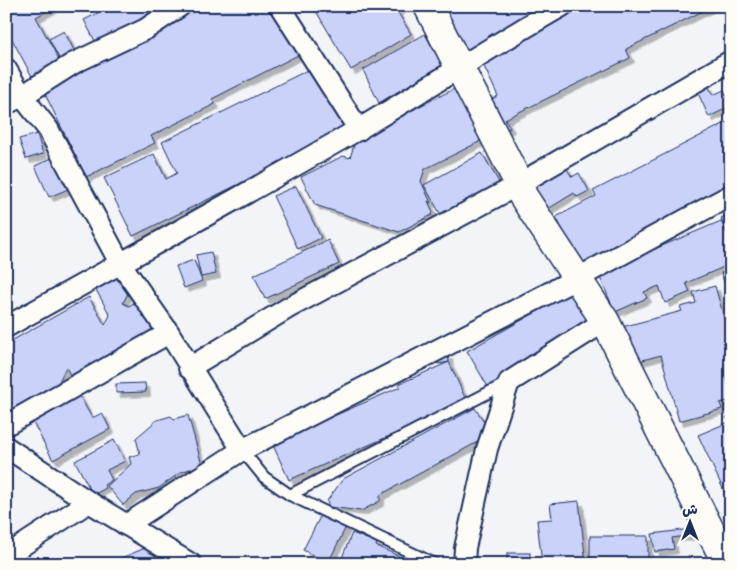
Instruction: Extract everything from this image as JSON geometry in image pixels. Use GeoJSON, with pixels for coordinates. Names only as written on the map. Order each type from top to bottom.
{"type":"FeatureCollection","features":[{"type":"Feature","properties":{"kind":"street"},"geometry":{"type":"LineString","coordinates":[[14,100],[74,63],[146,29],[180,6]]}},
{"type":"Feature","properties":{"kind":"street"},"geometry":{"type":"LineString","coordinates":[[280,6],[358,130]]}},
{"type":"Feature","properties":{"kind":"street"},"geometry":{"type":"LineString","coordinates":[[428,6],[519,184],[522,196],[576,279],[606,320],[720,563]]}},
{"type":"Feature","properties":{"kind":"street"},"geometry":{"type":"LineString","coordinates":[[6,327],[358,130],[461,68],[493,45],[562,6]]}},
{"type":"Feature","properties":{"kind":"street"},"geometry":{"type":"LineString","coordinates":[[189,368],[288,308],[519,184],[731,61]]}},
{"type":"Feature","properties":{"kind":"street"},"geometry":{"type":"LineString","coordinates":[[6,69],[14,100],[48,129],[120,263],[168,333],[242,450]]}},
{"type":"Feature","properties":{"kind":"street"},"geometry":{"type":"LineString","coordinates":[[126,525],[242,450],[576,279],[731,195]]}},
{"type":"Feature","properties":{"kind":"street"},"geometry":{"type":"LineString","coordinates":[[464,564],[465,548],[487,448],[509,382],[606,320]]}},
{"type":"Feature","properties":{"kind":"street"},"geometry":{"type":"LineString","coordinates":[[6,425],[168,333]]}},
{"type":"Feature","properties":{"kind":"street"},"geometry":{"type":"LineString","coordinates":[[7,449],[89,502],[192,564]]}},
{"type":"Feature","properties":{"kind":"street"},"geometry":{"type":"LineString","coordinates":[[6,556],[89,502]]}},
{"type":"Feature","properties":{"kind":"lane"},"geometry":{"type":"LineString","coordinates":[[290,495],[509,382]]}},
{"type":"Feature","properties":{"kind":"lane"},"geometry":{"type":"LineString","coordinates":[[242,450],[264,477],[290,495],[435,564]]}},
{"type":"Feature","properties":{"kind":"building"},"geometry":{"type":"Polygon","coordinates":[[[6,6],[56,6],[36,17],[63,67],[35,82],[6,28],[6,6]]]}},
{"type":"Feature","properties":{"kind":"building"},"geometry":{"type":"Polygon","coordinates":[[[94,6],[170,6],[97,45],[84,20],[98,13],[94,6]]]}},
{"type":"Feature","properties":{"kind":"building"},"geometry":{"type":"Polygon","coordinates":[[[200,6],[290,6],[350,130],[133,236],[104,178],[154,154],[166,179],[177,173],[162,142],[308,70],[300,54],[212,99],[215,104],[151,136],[155,143],[86,177],[41,86],[200,6]]]}},
{"type":"Feature","properties":{"kind":"building"},"geometry":{"type":"Polygon","coordinates":[[[313,6],[358,6],[361,12],[365,10],[363,6],[405,6],[397,11],[411,34],[351,70],[313,6]]]}},
{"type":"Feature","properties":{"kind":"building"},"geometry":{"type":"Polygon","coordinates":[[[435,6],[556,6],[460,55],[435,6]]]}},
{"type":"Feature","properties":{"kind":"building"},"geometry":{"type":"Polygon","coordinates":[[[586,6],[713,6],[626,49],[630,58],[505,119],[510,128],[497,134],[482,104],[498,96],[480,58],[586,6]]]}},
{"type":"Feature","properties":{"kind":"building"},"geometry":{"type":"Polygon","coordinates":[[[64,31],[77,56],[62,64],[49,39],[64,31]]]}},
{"type":"Feature","properties":{"kind":"building"},"geometry":{"type":"Polygon","coordinates":[[[425,34],[442,65],[379,103],[363,70],[425,34]]]}},
{"type":"Feature","properties":{"kind":"building"},"geometry":{"type":"Polygon","coordinates":[[[466,83],[485,123],[479,142],[425,169],[421,181],[431,203],[428,201],[433,212],[432,215],[399,232],[315,205],[301,177],[343,156],[350,158],[354,145],[346,143],[466,83]]]}},
{"type":"Feature","properties":{"kind":"building"},"geometry":{"type":"Polygon","coordinates":[[[708,85],[713,95],[724,90],[731,106],[709,117],[697,91],[708,85]]]}},
{"type":"Feature","properties":{"kind":"building"},"geometry":{"type":"Polygon","coordinates":[[[731,120],[731,186],[576,266],[562,238],[566,236],[556,217],[596,196],[593,191],[731,120]]]}},
{"type":"Feature","properties":{"kind":"building"},"geometry":{"type":"Polygon","coordinates":[[[37,134],[43,154],[26,159],[19,139],[37,134]]]}},
{"type":"Feature","properties":{"kind":"building"},"geometry":{"type":"Polygon","coordinates":[[[482,153],[500,184],[442,217],[424,185],[482,153]]]}},
{"type":"Feature","properties":{"kind":"building"},"geometry":{"type":"Polygon","coordinates":[[[58,155],[73,187],[49,197],[35,166],[58,155]]]}},
{"type":"Feature","properties":{"kind":"building"},"geometry":{"type":"Polygon","coordinates":[[[565,166],[572,177],[579,173],[589,191],[577,197],[574,193],[548,209],[533,185],[565,166]]]}},
{"type":"Feature","properties":{"kind":"building"},"geometry":{"type":"Polygon","coordinates":[[[296,186],[321,238],[298,249],[273,196],[296,186]]]}},
{"type":"Feature","properties":{"kind":"building"},"geometry":{"type":"Polygon","coordinates":[[[728,215],[731,222],[729,241],[721,218],[728,215]]]}},
{"type":"Feature","properties":{"kind":"building"},"geometry":{"type":"Polygon","coordinates":[[[721,221],[731,244],[731,264],[686,283],[690,292],[665,303],[659,286],[644,292],[647,298],[615,312],[598,273],[721,221]]]}},
{"type":"Feature","properties":{"kind":"building"},"geometry":{"type":"Polygon","coordinates":[[[328,240],[339,264],[265,299],[254,275],[328,240]]]}},
{"type":"Feature","properties":{"kind":"building"},"geometry":{"type":"Polygon","coordinates":[[[211,252],[216,274],[201,277],[196,255],[211,252]]]}},
{"type":"Feature","properties":{"kind":"building"},"geometry":{"type":"Polygon","coordinates":[[[194,260],[202,281],[184,288],[176,266],[194,260]]]}},
{"type":"Feature","properties":{"kind":"building"},"geometry":{"type":"Polygon","coordinates":[[[731,270],[731,302],[721,273],[731,270]]]}},
{"type":"Feature","properties":{"kind":"building"},"geometry":{"type":"Polygon","coordinates":[[[121,273],[130,289],[123,303],[129,306],[140,299],[158,330],[72,379],[66,367],[56,388],[6,414],[6,344],[89,297],[105,325],[110,315],[95,288],[121,273]]]}},
{"type":"Feature","properties":{"kind":"building"},"geometry":{"type":"Polygon","coordinates":[[[715,286],[731,343],[731,375],[726,377],[728,385],[731,384],[731,400],[720,403],[722,409],[679,421],[661,355],[632,363],[622,327],[682,311],[680,307],[696,303],[693,292],[715,286]]]}},
{"type":"Feature","properties":{"kind":"building"},"geometry":{"type":"Polygon","coordinates":[[[579,288],[598,321],[488,387],[467,351],[579,288]]]}},
{"type":"Feature","properties":{"kind":"building"},"geometry":{"type":"Polygon","coordinates":[[[448,355],[449,362],[438,364],[436,357],[448,355]]]}},
{"type":"Feature","properties":{"kind":"building"},"geometry":{"type":"Polygon","coordinates":[[[449,362],[467,402],[289,480],[272,443],[400,387],[399,384],[449,362]]]}},
{"type":"Feature","properties":{"kind":"building"},"geometry":{"type":"Polygon","coordinates":[[[145,383],[146,392],[116,393],[116,384],[145,383]]]}},
{"type":"Feature","properties":{"kind":"building"},"geometry":{"type":"Polygon","coordinates":[[[78,393],[92,418],[102,413],[110,429],[53,460],[31,419],[78,393]]]}},
{"type":"Feature","properties":{"kind":"building"},"geometry":{"type":"Polygon","coordinates":[[[475,408],[487,426],[485,438],[380,495],[380,501],[361,511],[329,507],[327,501],[343,479],[475,408]]]}},
{"type":"Feature","properties":{"kind":"building"},"geometry":{"type":"Polygon","coordinates":[[[188,415],[202,465],[181,472],[159,488],[136,494],[123,505],[107,486],[131,464],[129,457],[140,454],[136,438],[157,420],[171,416],[174,419],[188,415]]]}},
{"type":"Feature","properties":{"kind":"building"},"geometry":{"type":"Polygon","coordinates":[[[731,415],[731,506],[698,435],[729,422],[726,417],[731,415]]]}},
{"type":"Feature","properties":{"kind":"building"},"geometry":{"type":"Polygon","coordinates":[[[114,440],[125,461],[107,470],[112,480],[104,485],[106,488],[93,495],[75,461],[114,440]]]}},
{"type":"Feature","properties":{"kind":"building"},"geometry":{"type":"Polygon","coordinates":[[[579,501],[586,564],[542,564],[537,520],[552,519],[550,504],[579,501]]]}},
{"type":"Feature","properties":{"kind":"building"},"geometry":{"type":"Polygon","coordinates":[[[321,515],[346,527],[328,563],[303,550],[321,515]]]}},
{"type":"Feature","properties":{"kind":"building"},"geometry":{"type":"Polygon","coordinates":[[[698,528],[699,534],[672,538],[674,549],[655,552],[652,534],[698,528]]]}},
{"type":"Feature","properties":{"kind":"building"},"geometry":{"type":"Polygon","coordinates":[[[352,533],[377,543],[376,546],[417,564],[345,564],[346,561],[341,560],[352,533]]]}},
{"type":"Feature","properties":{"kind":"building"},"geometry":{"type":"Polygon","coordinates":[[[590,536],[648,536],[648,564],[590,564],[590,536]]]}},
{"type":"Feature","properties":{"kind":"building"},"geometry":{"type":"Polygon","coordinates":[[[150,546],[163,555],[156,564],[107,564],[150,546]]]}},
{"type":"Feature","properties":{"kind":"building"},"geometry":{"type":"Polygon","coordinates":[[[507,553],[530,553],[530,564],[507,564],[507,553]]]}}]}
